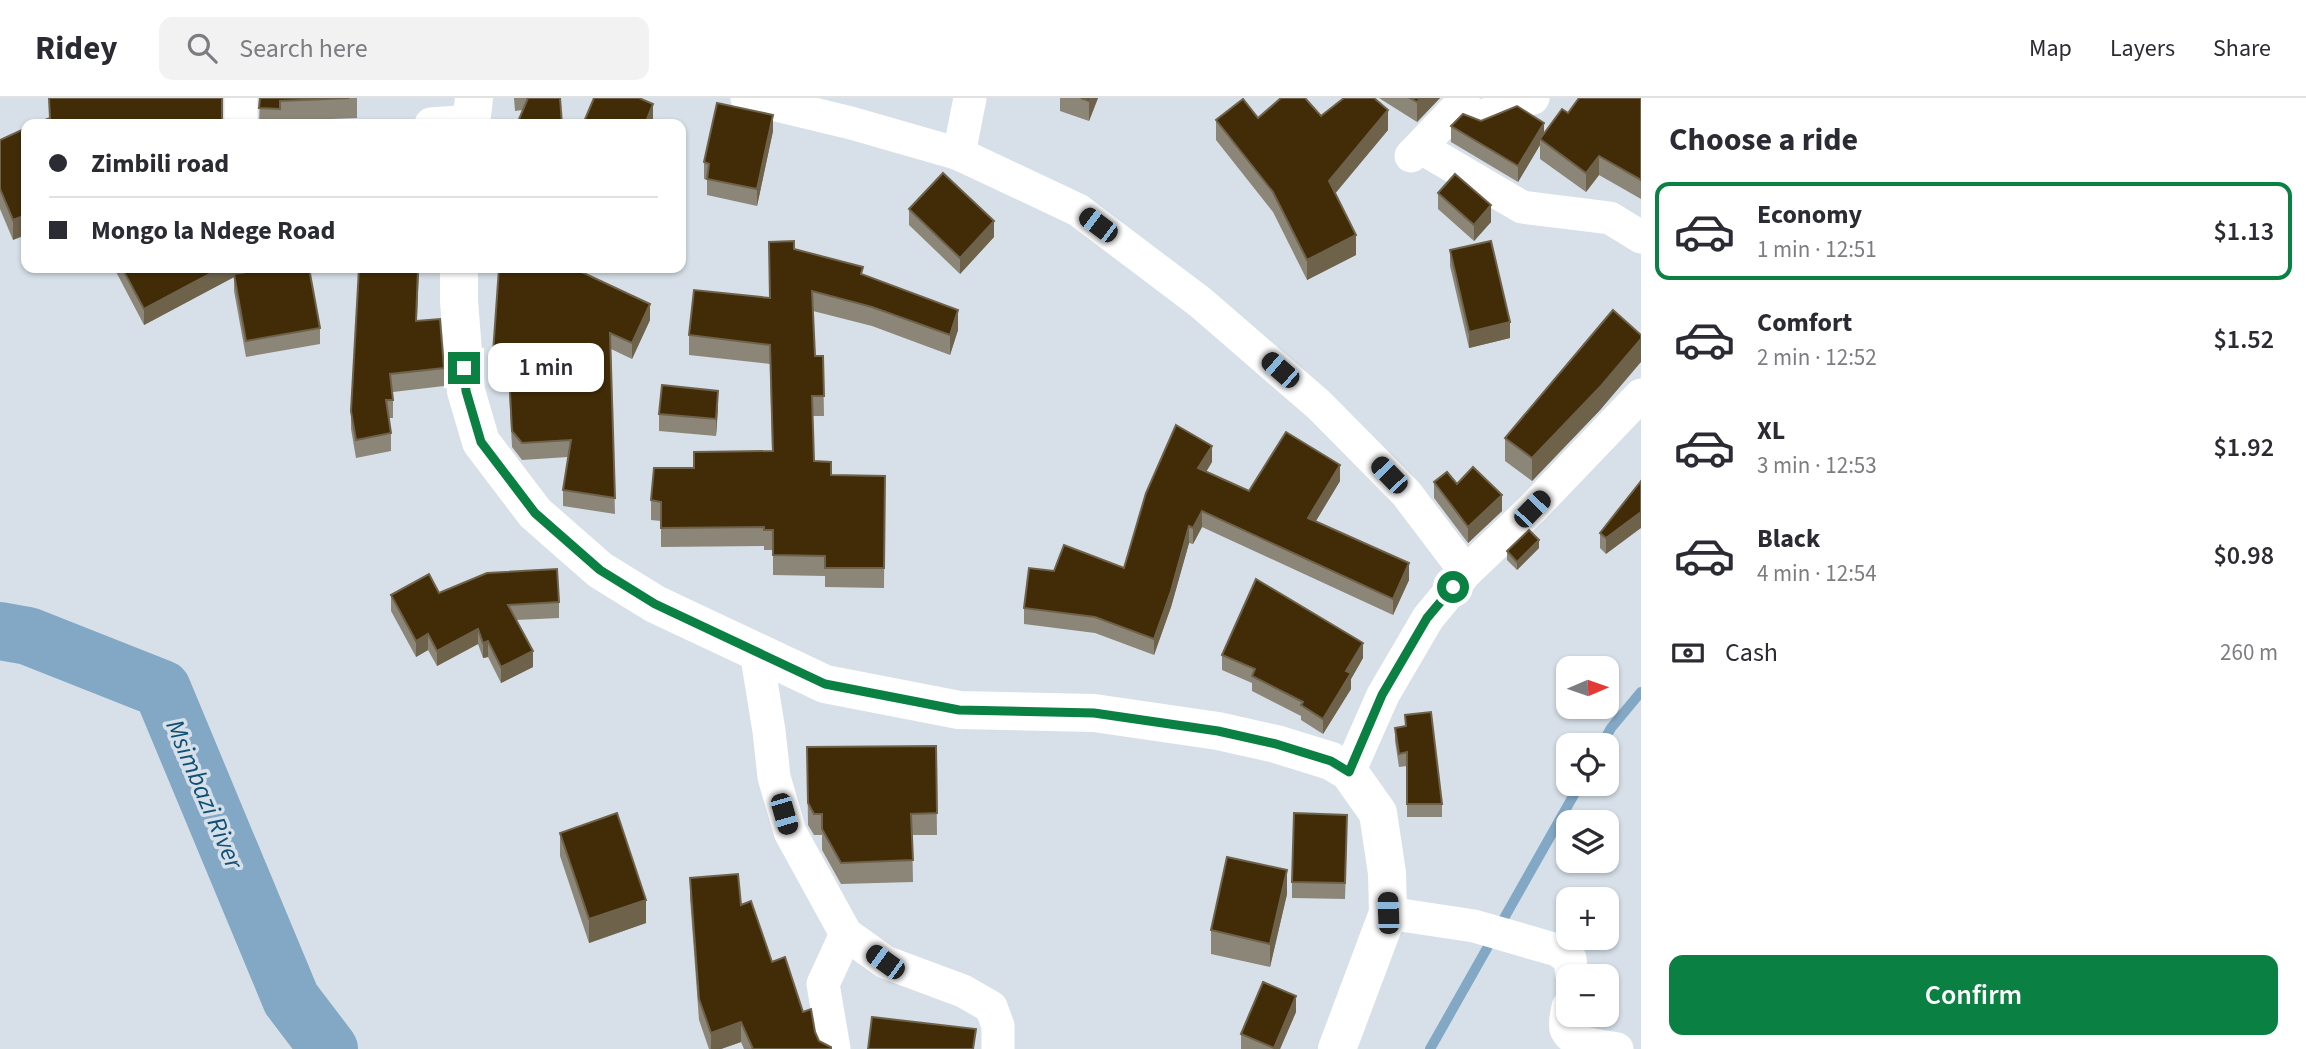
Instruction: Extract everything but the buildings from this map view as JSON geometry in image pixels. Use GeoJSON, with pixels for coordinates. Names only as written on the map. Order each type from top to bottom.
{"type":"FeatureCollection","features":[{"type":"Feature","properties":{"kind":"street"},"geometry":{"type":"LineString","coordinates":[[241,98],[241,119]]}},
{"type":"Feature","properties":{"kind":"street"},"geometry":{"type":"LineString","coordinates":[[747,98],[851,123],[959,154],[1078,210],[1200,302],[1320,405],[1406,493],[1466,572]]}},
{"type":"Feature","properties":{"kind":"street"},"geometry":{"type":"LineString","coordinates":[[959,154],[970,98]]}},
{"type":"Feature","properties":{"kind":"street"},"geometry":{"type":"LineString","coordinates":[[1533,98],[1506,105],[1481,118],[1459,106],[1415,152],[1522,207],[1611,218],[1641,237]]}},
{"type":"Feature","properties":{"kind":"street"},"geometry":{"type":"LineString","coordinates":[[454,119],[472,115]]}},
{"type":"Feature","properties":{"kind":"street"},"geometry":{"type":"LineString","coordinates":[[459,273],[466,391],[481,442],[535,513],[600,570],[655,604],[825,684],[959,710],[1094,713],[1218,731],[1276,744],[1331,761],[1349,772],[1378,813],[1387,873],[1388,913],[1338,1049]]}},
{"type":"Feature","properties":{"kind":"street"},"geometry":{"type":"LineString","coordinates":[[1349,772],[1382,695],[1427,618],[1466,572],[1532,509],[1641,396]]}},
{"type":"Feature","properties":{"kind":"street"},"geometry":{"type":"LineString","coordinates":[[756,651],[774,777],[790,832],[846,934],[885,962],[963,991],[990,1007],[998,1026],[999,1049]]}},
{"type":"Feature","properties":{"kind":"street"},"geometry":{"type":"LineString","coordinates":[[1388,913],[1474,926],[1557,950],[1570,959],[1571,964]]}},
{"type":"Feature","properties":{"kind":"street"},"geometry":{"type":"LineString","coordinates":[[834,1049],[823,984],[846,934]]}},
{"type":"Feature","properties":{"kind":"street"},"geometry":{"type":"LineString","coordinates":[[1565,1027],[1571,1036],[1590,1044],[1617,1049]]}},
{"type":"Feature","properties":{"kind":"waterway","name":"Msimbazi River"},"geometry":{"type":"LineString","coordinates":[[0,631],[28,636],[162,689],[291,999],[329,1049]]}},
{"type":"Feature","properties":{"kind":"waterway"},"geometry":{"type":"LineString","coordinates":[[1608,733],[1641,692]]}},
{"type":"Feature","properties":{"kind":"waterway"},"geometry":{"type":"LineString","coordinates":[[1430,1049],[1573,796]]}},
{"type":"Feature","properties":{"kind":"route"},"geometry":{"type":"LineString","coordinates":[[464,368],[466,391],[481,442],[535,513],[600,570],[655,604],[825,684],[959,710],[1094,713],[1218,731],[1276,744],[1331,761],[1349,772],[1382,695],[1427,618],[1453,587]]}}]}
